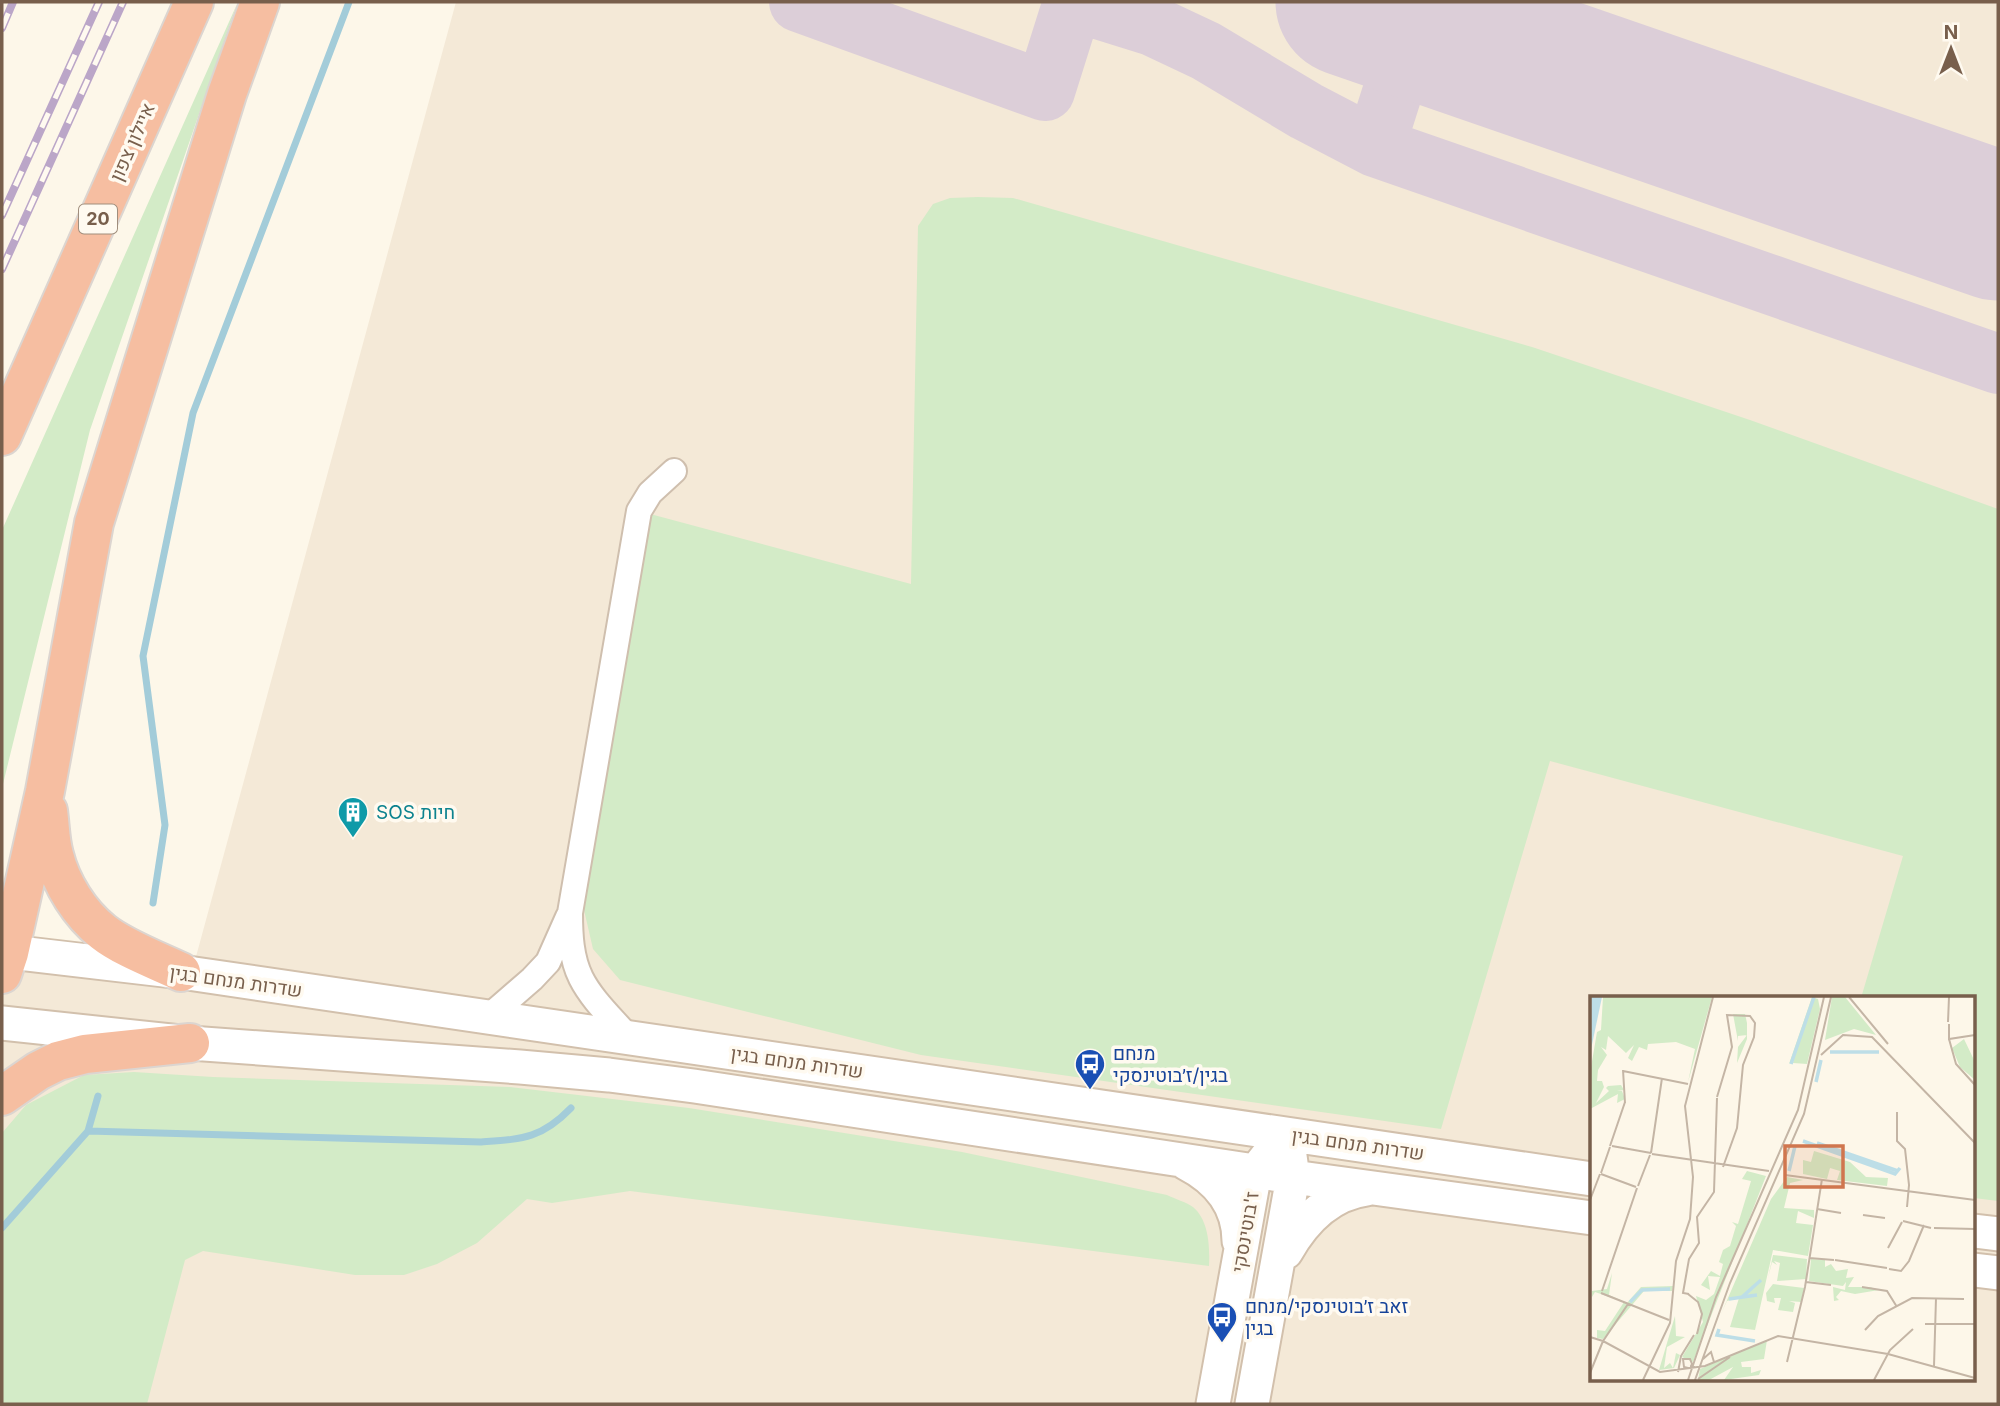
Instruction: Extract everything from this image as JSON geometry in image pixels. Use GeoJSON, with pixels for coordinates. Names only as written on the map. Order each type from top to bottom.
{"type":"FeatureCollection","features":[{"type":"Feature","properties":{"kind":"highway","name":"איילון צפון"},"geometry":{"type":"LineString","coordinates":[[2,436],[194,2]]}},
{"type":"Feature","properties":{"kind":"highway"},"geometry":{"type":"LineString","coordinates":[[4,959],[45,791],[94,523],[223,107],[260,2]]}},
{"type":"Feature","properties":{"kind":"highway"},"geometry":{"type":"LineString","coordinates":[[45,791],[54,855],[72,897],[85,915],[104,933],[181,972]]}},
{"type":"Feature","properties":{"kind":"highway"},"geometry":{"type":"LineString","coordinates":[[2,1096],[38,1071],[58,1061],[85,1054],[190,1043]]}},
{"type":"Feature","properties":{"kind":"main road","name":"שדרות מנחם בגין"},"geometry":{"type":"LineString","coordinates":[[4,959],[181,972],[1590,1179]]}},
{"type":"Feature","properties":{"kind":"main road","name":"שדרות מנחם בגין"},"geometry":{"type":"LineString","coordinates":[[2,1023],[190,1043],[609,1075],[1293,1178],[1590,1218]]}},
{"type":"Feature","properties":{"kind":"main road","name":"ז'בוטינסקי"},"geometry":{"type":"LineString","coordinates":[[1213,1404],[1255,1172],[1286,1133]]}},
{"type":"Feature","properties":{"kind":"main road","name":"ז'בוטינסקי"},"geometry":{"type":"LineString","coordinates":[[1252,1404],[1293,1178],[1286,1133]]}},
{"type":"Feature","properties":{"kind":"main road"},"geometry":{"type":"LineString","coordinates":[[1166,1158],[1184,1161],[1216,1183],[1224,1193],[1236,1218],[1239,1235],[1238,1270]]}},
{"type":"Feature","properties":{"kind":"main road"},"geometry":{"type":"LineString","coordinates":[[1275,1277],[1295,1237],[1311,1216],[1347,1194],[1373,1188]]}},
{"type":"Feature","properties":{"kind":"main road"},"geometry":{"type":"LineString","coordinates":[[1976,1231],[1998,1234]]}},
{"type":"Feature","properties":{"kind":"main road"},"geometry":{"type":"LineString","coordinates":[[1976,1270],[1998,1273]]}},
{"type":"Feature","properties":{"kind":"street"},"geometry":{"type":"LineString","coordinates":[[629,1038],[580,977],[570,937],[570,913],[639,511],[650,493],[674,471]]}},
{"type":"Feature","properties":{"kind":"street"},"geometry":{"type":"LineString","coordinates":[[488,1018],[548,962],[570,913]]}},
{"type":"Feature","properties":{"kind":"shaded area"},"geometry":{"type":"Polygon","coordinates":[[[456,2],[1998,2],[1998,1404],[2,1404],[2,937],[194,964],[456,2]]]}},
{"type":"Feature","properties":{"kind":"green space"},"geometry":{"type":"Polygon","coordinates":[[[237,4],[90,430],[2,788],[2,530],[237,4]]]}},
{"type":"Feature","properties":{"kind":"green space"},"geometry":{"type":"Polygon","coordinates":[[[950,198],[1013,198],[1532,347],[1750,420],[1998,509],[1998,1201],[1976,1198],[1976,996],[1862,996],[1903,856],[1550,761],[1441,1129],[921,1055],[620,980],[593,949],[584,910],[639,511],[911,584],[918,226],[933,204],[950,198]]]}},
{"type":"Feature","properties":{"kind":"green space"},"geometry":{"type":"Polygon","coordinates":[[[134,1072],[510,1087],[689,1108],[962,1152],[1167,1195],[1187,1204],[1198,1213],[1205,1227],[1209,1243],[1209,1266],[630,1191],[552,1203],[527,1199],[477,1243],[437,1264],[404,1275],[355,1275],[203,1251],[185,1260],[147,1404],[2,1404],[2,1133],[26,1105],[84,1075],[134,1072]]]}},
{"type":"Feature","properties":{"kind":"waterway"},"geometry":{"type":"LineString","coordinates":[[153,903],[165,825],[143,656],[193,413],[349,2]]}},
{"type":"Feature","properties":{"kind":"waterway"},"geometry":{"type":"LineString","coordinates":[[2,1228],[88,1131],[98,1096]]}},
{"type":"Feature","properties":{"kind":"waterway"},"geometry":{"type":"LineString","coordinates":[[88,1131],[481,1142],[530,1136],[550,1126],[571,1108]]}},
{"type":"Feature","properties":{"kind":"taxiway"},"geometry":{"type":"LineString","coordinates":[[799,2],[1045,91],[1073,2]]}},
{"type":"Feature","properties":{"kind":"taxiway"},"geometry":{"type":"LineString","coordinates":[[1076,2],[1153,26],[1206,51],[1306,111],[1375,147],[1998,364]]}},
{"type":"Feature","properties":{"kind":"taxiway"},"geometry":{"type":"LineString","coordinates":[[1375,147],[1414,24]]}},
{"type":"Feature","properties":{"kind":"runway"},"geometry":{"type":"LineString","coordinates":[[1350,2],[1998,226]]}},
{"type":"Feature","properties":{"kind":"railway"},"geometry":{"type":"LineString","coordinates":[[2,28],[13,2]]}},
{"type":"Feature","properties":{"kind":"railway"},"geometry":{"type":"LineString","coordinates":[[2,215],[99,2]]}},
{"type":"Feature","properties":{"kind":"railway"},"geometry":{"type":"LineString","coordinates":[[2,269],[123,2]]}},
{"type":"Feature","properties":{"kind":"place","name":"SOS חיות"},"geometry":{"type":"Point","coordinates":[353,839]}},
{"type":"Feature","properties":{"kind":"place","name":"מנחם בגין/ז׳בוטינסקי"},"geometry":{"type":"Point","coordinates":[1090,1091]}},
{"type":"Feature","properties":{"kind":"place","name":"זאב ז׳בוטינסקי/מנחם בגין"},"geometry":{"type":"Point","coordinates":[1222,1344]}}]}
